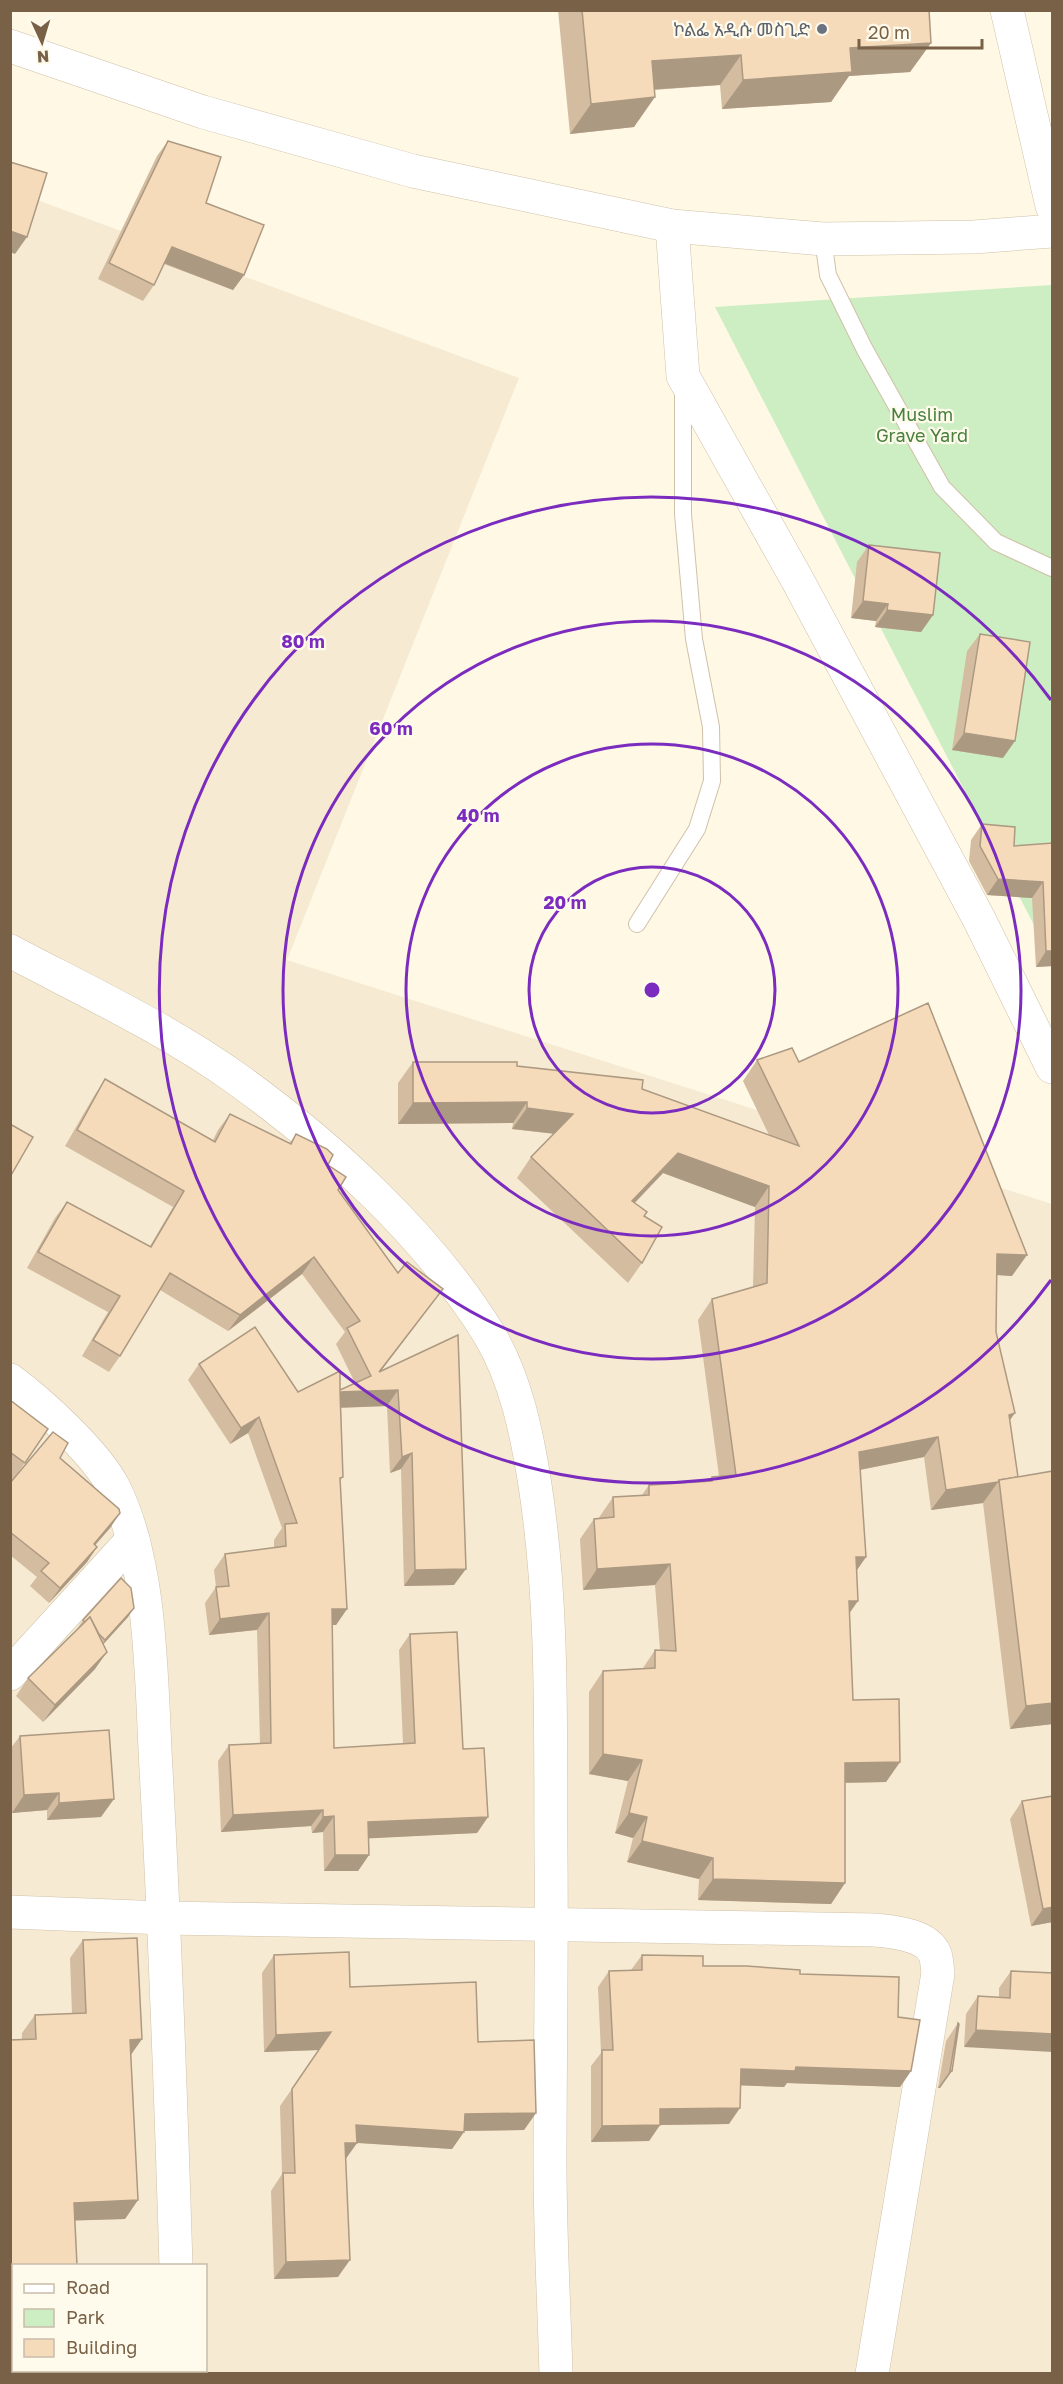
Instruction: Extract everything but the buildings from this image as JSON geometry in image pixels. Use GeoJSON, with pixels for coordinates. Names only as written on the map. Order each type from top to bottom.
{"type":"FeatureCollection","features":[{"type":"Feature","properties":{"kind":"street"},"geometry":{"type":"LineString","coordinates":[[1007,10],[1053,206]]}},
{"type":"Feature","properties":{"kind":"street"},"geometry":{"type":"LineString","coordinates":[[10,46],[203,112],[413,171],[672,226],[822,239],[974,237],[1053,231]]}},
{"type":"Feature","properties":{"kind":"street"},"geometry":{"type":"LineString","coordinates":[[672,226],[683,376],[798,581],[973,908],[1053,1067]]}},
{"type":"Feature","properties":{"kind":"street"},"geometry":{"type":"LineString","coordinates":[[10,951],[154,1029],[234,1077],[297,1125],[358,1177],[417,1239],[489,1335],[510,1378],[528,1439],[543,1535],[549,1632],[552,1925],[550,2168],[556,2373]]}},
{"type":"Feature","properties":{"kind":"street"},"geometry":{"type":"LineString","coordinates":[[10,1380],[67,1431],[113,1486],[133,1539],[144,1606],[149,1660],[164,1918],[176,2264]]}},
{"type":"Feature","properties":{"kind":"street"},"geometry":{"type":"LineString","coordinates":[[10,1674],[133,1539]]}},
{"type":"Feature","properties":{"kind":"street"},"geometry":{"type":"LineString","coordinates":[[10,1912],[164,1918],[875,1930],[901,1934],[923,1941],[935,1953],[938,1973],[872,2373]]}},
{"type":"Feature","properties":{"kind":"lane"},"geometry":{"type":"LineString","coordinates":[[822,239],[828,275],[864,348],[942,487],[996,542],[1053,568]]}},
{"type":"Feature","properties":{"kind":"lane"},"geometry":{"type":"LineString","coordinates":[[637,924],[697,829],[712,781],[711,727],[694,639],[683,514],[683,376]]}},
{"type":"Feature","properties":{"kind":"shaded area"},"geometry":{"type":"Polygon","coordinates":[[[10,190],[519,378],[287,960],[1052,1204],[1052,2373],[11,2373],[10,190]]]}},
{"type":"Feature","properties":{"kind":"green space","name":"Muslim Grave Yard"},"geometry":{"type":"Polygon","coordinates":[[[1052,285],[1052,960],[715,307],[1052,285]]]}},
{"type":"Feature","properties":{"kind":"place","name":"ኮልፌ አዲሱ መስጊድ"},"geometry":{"type":"Point","coordinates":[822,29]}}]}
